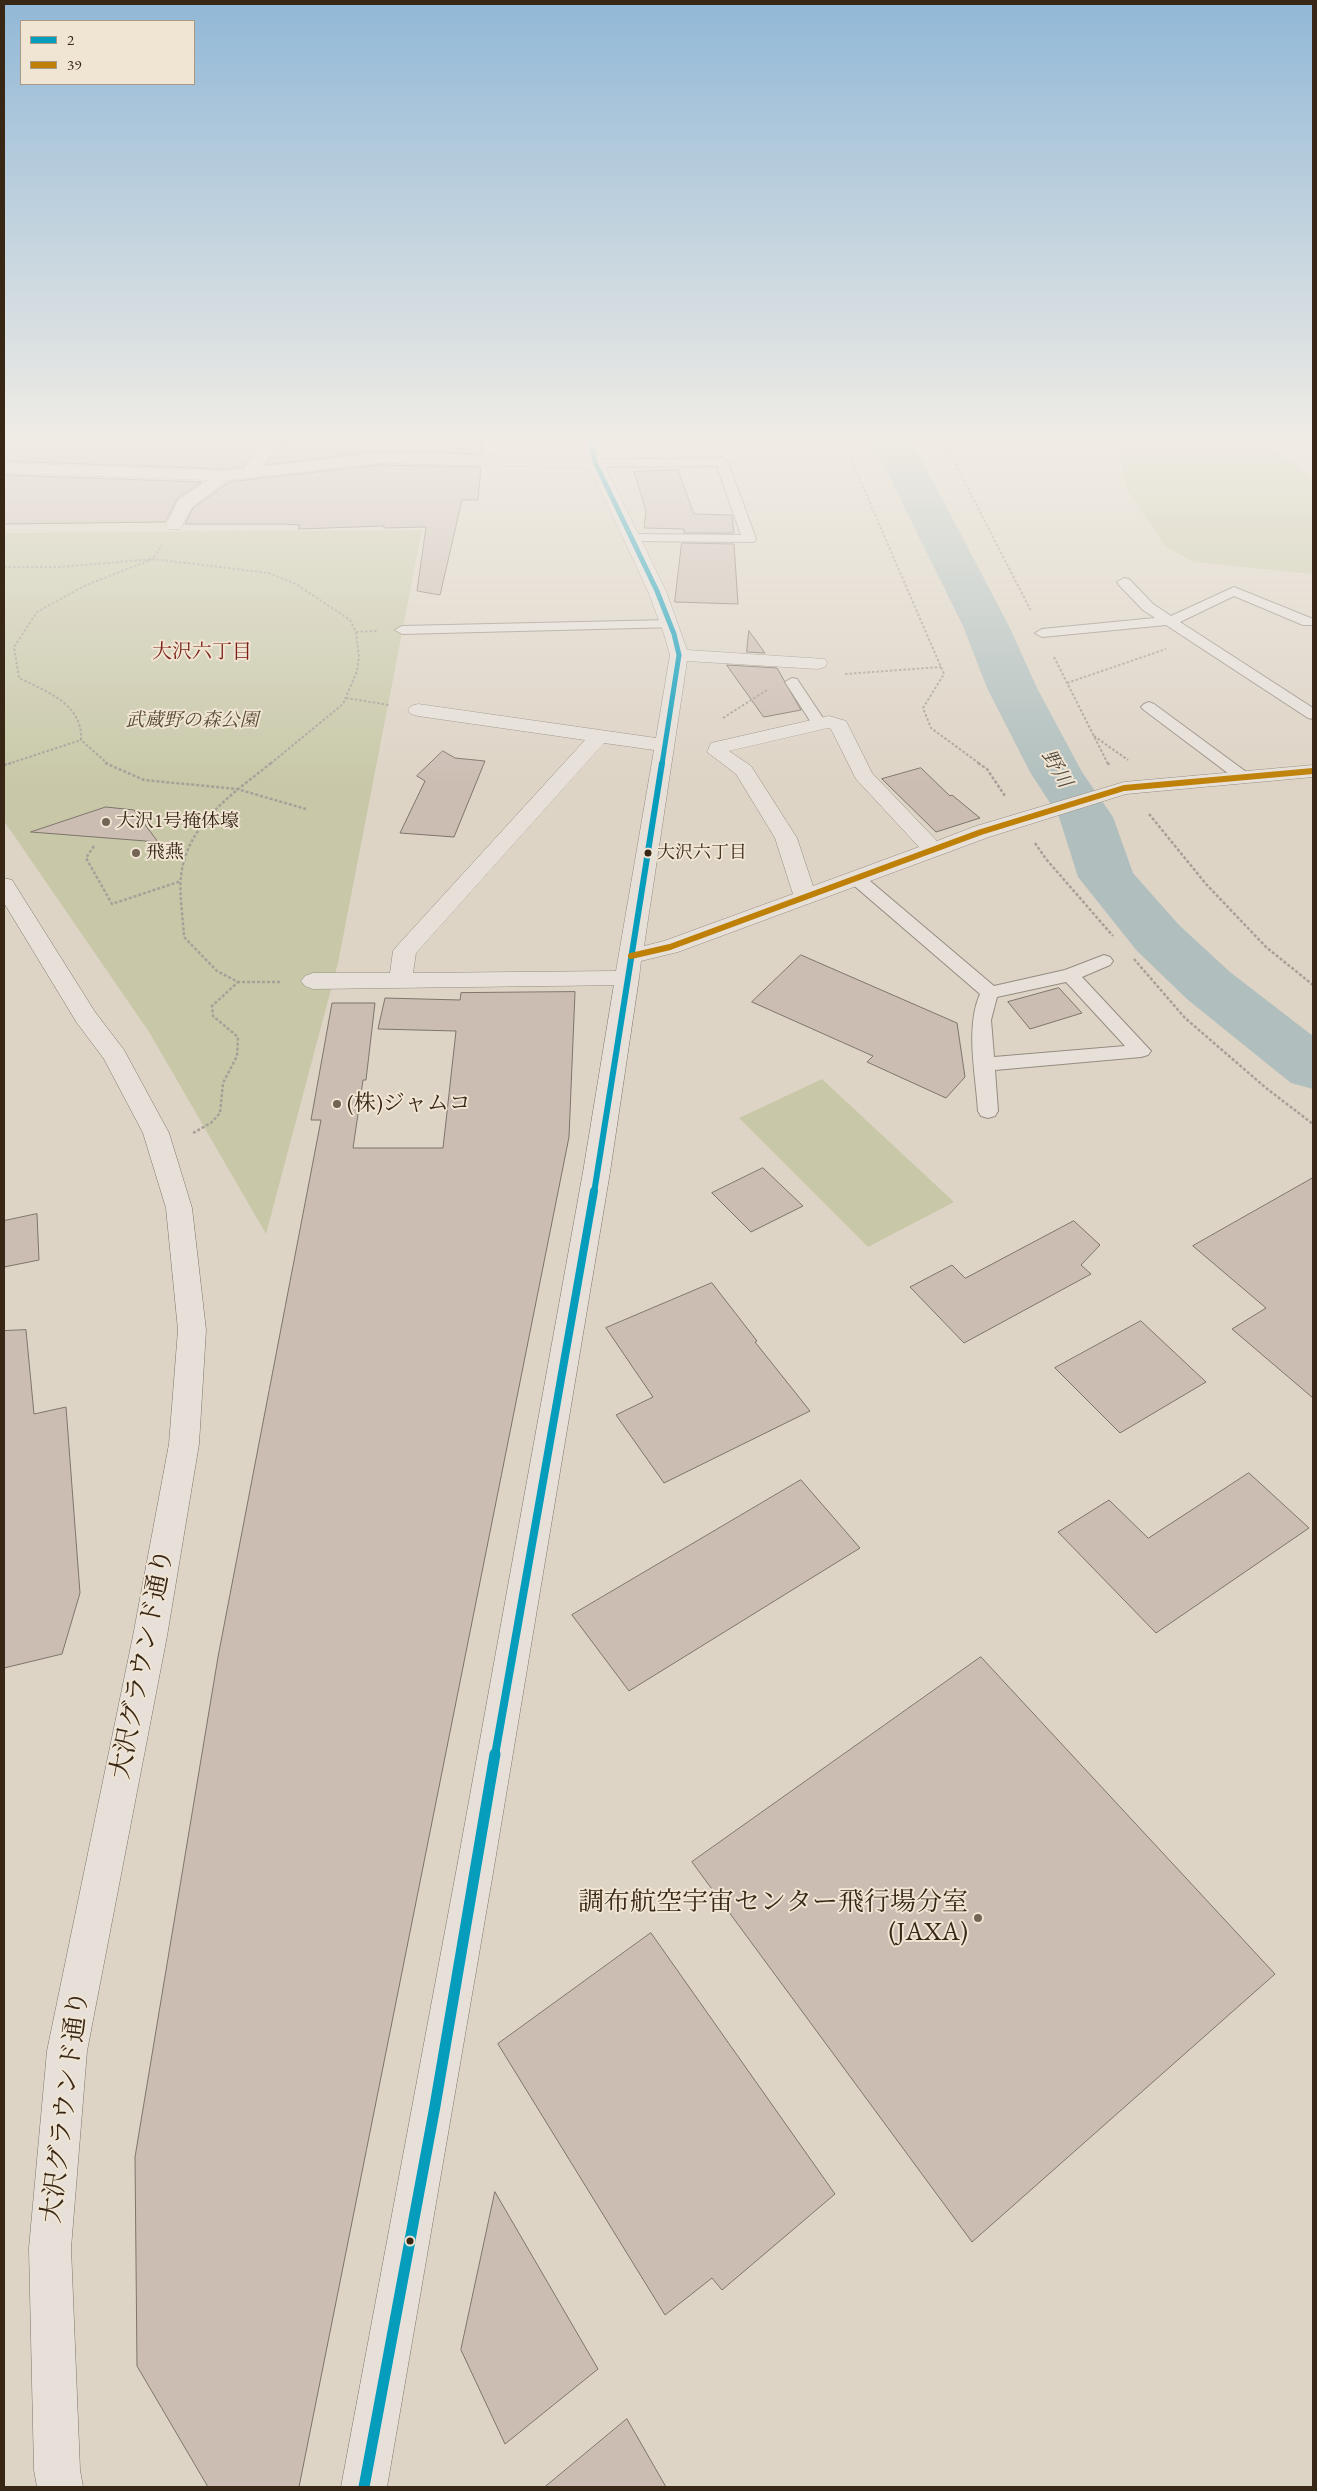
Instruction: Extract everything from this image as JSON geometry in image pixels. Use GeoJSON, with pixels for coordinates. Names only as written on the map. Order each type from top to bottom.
{"type":"FeatureCollection","features":[{"type":"Feature","properties":{"kind":"street"},"geometry":{"type":"LineString","coordinates":[[364,2487],[435,2106],[560,1380],[605,1133],[629,967],[666,746],[679,654],[676,637],[637,552]]}},
{"type":"Feature","properties":{"kind":"street"},"geometry":{"type":"LineString","coordinates":[[679,654],[818,663]]}},
{"type":"Feature","properties":{"kind":"street"},"geometry":{"type":"LineString","coordinates":[[418,710],[666,746]]}},
{"type":"Feature","properties":{"kind":"street"},"geometry":{"type":"LineString","coordinates":[[806,898],[786,838],[744,770],[717,752],[718,747],[829,722],[838,725],[863,776],[934,849]]}},
{"type":"Feature","properties":{"kind":"street"},"geometry":{"type":"LineString","coordinates":[[400,980],[405,951],[599,737]]}},
{"type":"Feature","properties":{"kind":"street"},"geometry":{"type":"LineString","coordinates":[[313,981],[400,980],[629,967],[670,948],[934,849],[1029,816],[1117,790],[1242,776],[1313,771]]}},
{"type":"Feature","properties":{"kind":"street","name":"大沢グラウンド通り"},"geometry":{"type":"LineString","coordinates":[[4,884],[86,1017],[115,1056],[156,1133],[180,1208],[192,1330],[184,1444],[150,1636],[67,2050],[50,2248],[57,2470],[60,2487]]}},
{"type":"Feature","properties":{"kind":"lane"},"geometry":{"type":"LineString","coordinates":[[1124,582],[1148,607],[1313,715]]}},
{"type":"Feature","properties":{"kind":"lane"},"geometry":{"type":"LineString","coordinates":[[1042,633],[1168,621],[1234,591],[1308,622]]}},
{"type":"Feature","properties":{"kind":"lane"},"geometry":{"type":"LineString","coordinates":[[402,630],[670,624]]}},
{"type":"Feature","properties":{"kind":"lane"},"geometry":{"type":"LineString","coordinates":[[792,682],[819,724]]}},
{"type":"Feature","properties":{"kind":"lane"},"geometry":{"type":"LineString","coordinates":[[1148,707],[1242,776]]}},
{"type":"Feature","properties":{"kind":"lane"},"geometry":{"type":"LineString","coordinates":[[857,879],[990,993]]}},
{"type":"Feature","properties":{"kind":"lane"},"geometry":{"type":"LineString","coordinates":[[990,993],[1070,975],[1104,960]]}},
{"type":"Feature","properties":{"kind":"lane"},"geometry":{"type":"LineString","coordinates":[[985,1064],[1141,1051],[1070,975]]}},
{"type":"Feature","properties":{"kind":"lane"},"geometry":{"type":"LineString","coordinates":[[988,1111],[985,1064],[979,1032],[984,1005],[990,993]]}},
{"type":"Feature","properties":{"kind":"path"},"geometry":{"type":"LineString","coordinates":[[1001,552],[1117,780],[1117,790],[1134,795],[1206,884],[1266,948],[1313,985]]}},
{"type":"Feature","properties":{"kind":"path"},"geometry":{"type":"LineString","coordinates":[[4,567],[60,567],[153,559],[269,574],[296,584],[350,620],[356,632],[359,657],[357,671],[343,704],[217,807],[197,832],[185,858],[181,881],[184,937],[217,971],[238,982],[313,981]]}},
{"type":"Feature","properties":{"kind":"path"},"geometry":{"type":"LineString","coordinates":[[81,740],[84,730],[73,708],[19,678],[14,646],[37,612],[86,585],[153,559]]}},
{"type":"Feature","properties":{"kind":"path"},"geometry":{"type":"LineString","coordinates":[[1067,684],[1197,639]]}},
{"type":"Feature","properties":{"kind":"path"},"geometry":{"type":"LineString","coordinates":[[818,663],[817,676],[940,667]]}},
{"type":"Feature","properties":{"kind":"path"},"geometry":{"type":"LineString","coordinates":[[718,747],[712,724],[775,685],[792,682]]}},
{"type":"Feature","properties":{"kind":"path"},"geometry":{"type":"LineString","coordinates":[[346,698],[418,710]]}},
{"type":"Feature","properties":{"kind":"path"},"geometry":{"type":"LineString","coordinates":[[4,765],[81,740]]}},
{"type":"Feature","properties":{"kind":"path"},"geometry":{"type":"LineString","coordinates":[[81,740],[104,762],[144,780],[237,789],[306,808]]}},
{"type":"Feature","properties":{"kind":"path"},"geometry":{"type":"LineString","coordinates":[[94,846],[86,858],[112,904],[181,881]]}},
{"type":"Feature","properties":{"kind":"path"},"geometry":{"type":"LineString","coordinates":[[193,1133],[211,1123],[220,1113],[223,1082],[237,1056],[238,1037],[213,1016],[212,1006],[238,982]]}},
{"type":"Feature","properties":{"kind":"green space","name":"武蔵野の森公園"},"geometry":{"type":"Polygon","coordinates":[[[4,552],[418,552],[338,963],[266,1234],[149,1032],[4,821],[4,552]]]}},
{"type":"Feature","properties":{"kind":"green space"},"geometry":{"type":"Polygon","coordinates":[[[1176,552],[1313,552],[1313,574],[1194,562],[1176,552]]]}},
{"type":"Feature","properties":{"kind":"green space"},"geometry":{"type":"Polygon","coordinates":[[[822,1079],[954,1202],[868,1247],[739,1118],[822,1079]]]}},
{"type":"Feature","properties":{"kind":"building"},"geometry":{"type":"Polygon","coordinates":[[[422,552],[450,552],[440,595],[417,591],[422,552]]]}},
{"type":"Feature","properties":{"kind":"building"},"geometry":{"type":"Polygon","coordinates":[[[681,552],[735,552],[738,604],[675,602],[681,552]]]}},
{"type":"Feature","properties":{"kind":"building"},"geometry":{"type":"Polygon","coordinates":[[[749,631],[765,653],[747,652],[749,631]]]}},
{"type":"Feature","properties":{"kind":"building"},"geometry":{"type":"Polygon","coordinates":[[[727,665],[777,668],[801,710],[764,717],[727,665]]]}},
{"type":"Feature","properties":{"kind":"building"},"geometry":{"type":"Polygon","coordinates":[[[443,751],[455,758],[485,761],[454,837],[400,833],[425,781],[417,776],[443,751]]]}},
{"type":"Feature","properties":{"kind":"building"},"geometry":{"type":"Polygon","coordinates":[[[921,768],[950,796],[952,795],[980,818],[936,832],[882,779],[921,768]]]}},
{"type":"Feature","properties":{"kind":"building","name":"大沢1号掩体壕"},"geometry":{"type":"Polygon","coordinates":[[[106,807],[134,810],[158,842],[31,832],[106,807]]]}},
{"type":"Feature","properties":{"kind":"building"},"geometry":{"type":"Polygon","coordinates":[[[801,955],[957,1023],[965,1077],[946,1098],[867,1062],[873,1056],[752,1002],[801,955]]]}},
{"type":"Feature","properties":{"kind":"building"},"geometry":{"type":"Polygon","coordinates":[[[1059,988],[1082,1013],[1030,1029],[1008,1002],[1059,988]]]}},
{"type":"Feature","properties":{"kind":"building"},"geometry":{"type":"Polygon","coordinates":[[[575,992],[569,1137],[299,2487],[208,2487],[137,2366],[135,2157],[218,1657],[321,1120],[311,1120],[332,1003],[375,1003],[366,1080],[363,1080],[353,1148],[443,1148],[456,1031],[378,1029],[385,998],[460,1000],[461,993],[575,992]]]}},
{"type":"Feature","properties":{"kind":"building"},"geometry":{"type":"Polygon","coordinates":[[[763,1168],[803,1206],[751,1232],[712,1193],[763,1168]]]}},
{"type":"Feature","properties":{"kind":"building"},"geometry":{"type":"Polygon","coordinates":[[[1313,1178],[1313,1398],[1232,1329],[1266,1308],[1193,1246],[1313,1178]]]}},
{"type":"Feature","properties":{"kind":"building"},"geometry":{"type":"Polygon","coordinates":[[[37,1214],[39,1260],[4,1267],[4,1221],[37,1214]]]}},
{"type":"Feature","properties":{"kind":"building"},"geometry":{"type":"Polygon","coordinates":[[[1074,1221],[1100,1245],[1081,1265],[1091,1274],[964,1343],[910,1287],[952,1265],[965,1278],[1074,1221]]]}},
{"type":"Feature","properties":{"kind":"building"},"geometry":{"type":"Polygon","coordinates":[[[712,1283],[757,1341],[755,1342],[810,1411],[664,1483],[616,1415],[653,1397],[606,1328],[712,1283]]]}},
{"type":"Feature","properties":{"kind":"building"},"geometry":{"type":"Polygon","coordinates":[[[1141,1321],[1206,1382],[1120,1433],[1055,1368],[1141,1321]]]}},
{"type":"Feature","properties":{"kind":"building"},"geometry":{"type":"Polygon","coordinates":[[[26,1330],[34,1414],[66,1407],[80,1593],[62,1654],[4,1668],[4,1331],[26,1330]]]}},
{"type":"Feature","properties":{"kind":"building"},"geometry":{"type":"Polygon","coordinates":[[[1249,1473],[1309,1528],[1156,1633],[1058,1532],[1109,1500],[1148,1538],[1249,1473]]]}},
{"type":"Feature","properties":{"kind":"building"},"geometry":{"type":"Polygon","coordinates":[[[801,1480],[860,1548],[629,1691],[572,1615],[801,1480]]]}},
{"type":"Feature","properties":{"kind":"building","name":"調布航空宇宙センター飛行場分室 (JAXA)"},"geometry":{"type":"Polygon","coordinates":[[[981,1657],[1275,1974],[972,2242],[692,1862],[981,1657]]]}},
{"type":"Feature","properties":{"kind":"building"},"geometry":{"type":"Polygon","coordinates":[[[651,1933],[835,2194],[722,2290],[712,2278],[665,2315],[498,2044],[651,1933]]]}},
{"type":"Feature","properties":{"kind":"building"},"geometry":{"type":"Polygon","coordinates":[[[495,2192],[598,2369],[505,2444],[461,2350],[495,2192]]]}},
{"type":"Feature","properties":{"kind":"building"},"geometry":{"type":"Polygon","coordinates":[[[627,2419],[666,2487],[545,2487],[627,2419]]]}},
{"type":"Feature","properties":{"kind":"waterway","name":"野川"},"geometry":{"type":"LineString","coordinates":[[948,552],[986,626],[1012,688],[1056,772],[1086,817],[1106,877],[1158,938],[1209,986],[1313,1068]]}},
{"type":"Feature","properties":{"kind":"transit line","name":"2"},"geometry":{"type":"LineString","coordinates":[[364,2487],[435,2106],[561,1370],[605,1133],[679,655],[666,612],[638,552]]}},
{"type":"Feature","properties":{"kind":"transit line","name":"39"},"geometry":{"type":"LineString","coordinates":[[631,956],[670,947],[981,832],[1124,788],[1313,771]]}},
{"type":"Feature","properties":{"kind":"place","name":"大沢1号掩体壕"},"geometry":{"type":"Point","coordinates":[106,822]}},
{"type":"Feature","properties":{"kind":"place","name":"飛燕"},"geometry":{"type":"Point","coordinates":[136,853]}},
{"type":"Feature","properties":{"kind":"place","name":"大沢六丁目"},"geometry":{"type":"Point","coordinates":[648,853]}},
{"type":"Feature","properties":{"kind":"place","name":"(株)ジャムコ"},"geometry":{"type":"Point","coordinates":[337,1104]}},
{"type":"Feature","properties":{"kind":"place","name":"調布航空宇宙センター飛行場分室 (JAXA)"},"geometry":{"type":"Point","coordinates":[978,1918]}},
{"type":"Feature","properties":{"kind":"district","name":"大沢六丁目"},"geometry":{"type":"Point","coordinates":[202,653]}}]}
